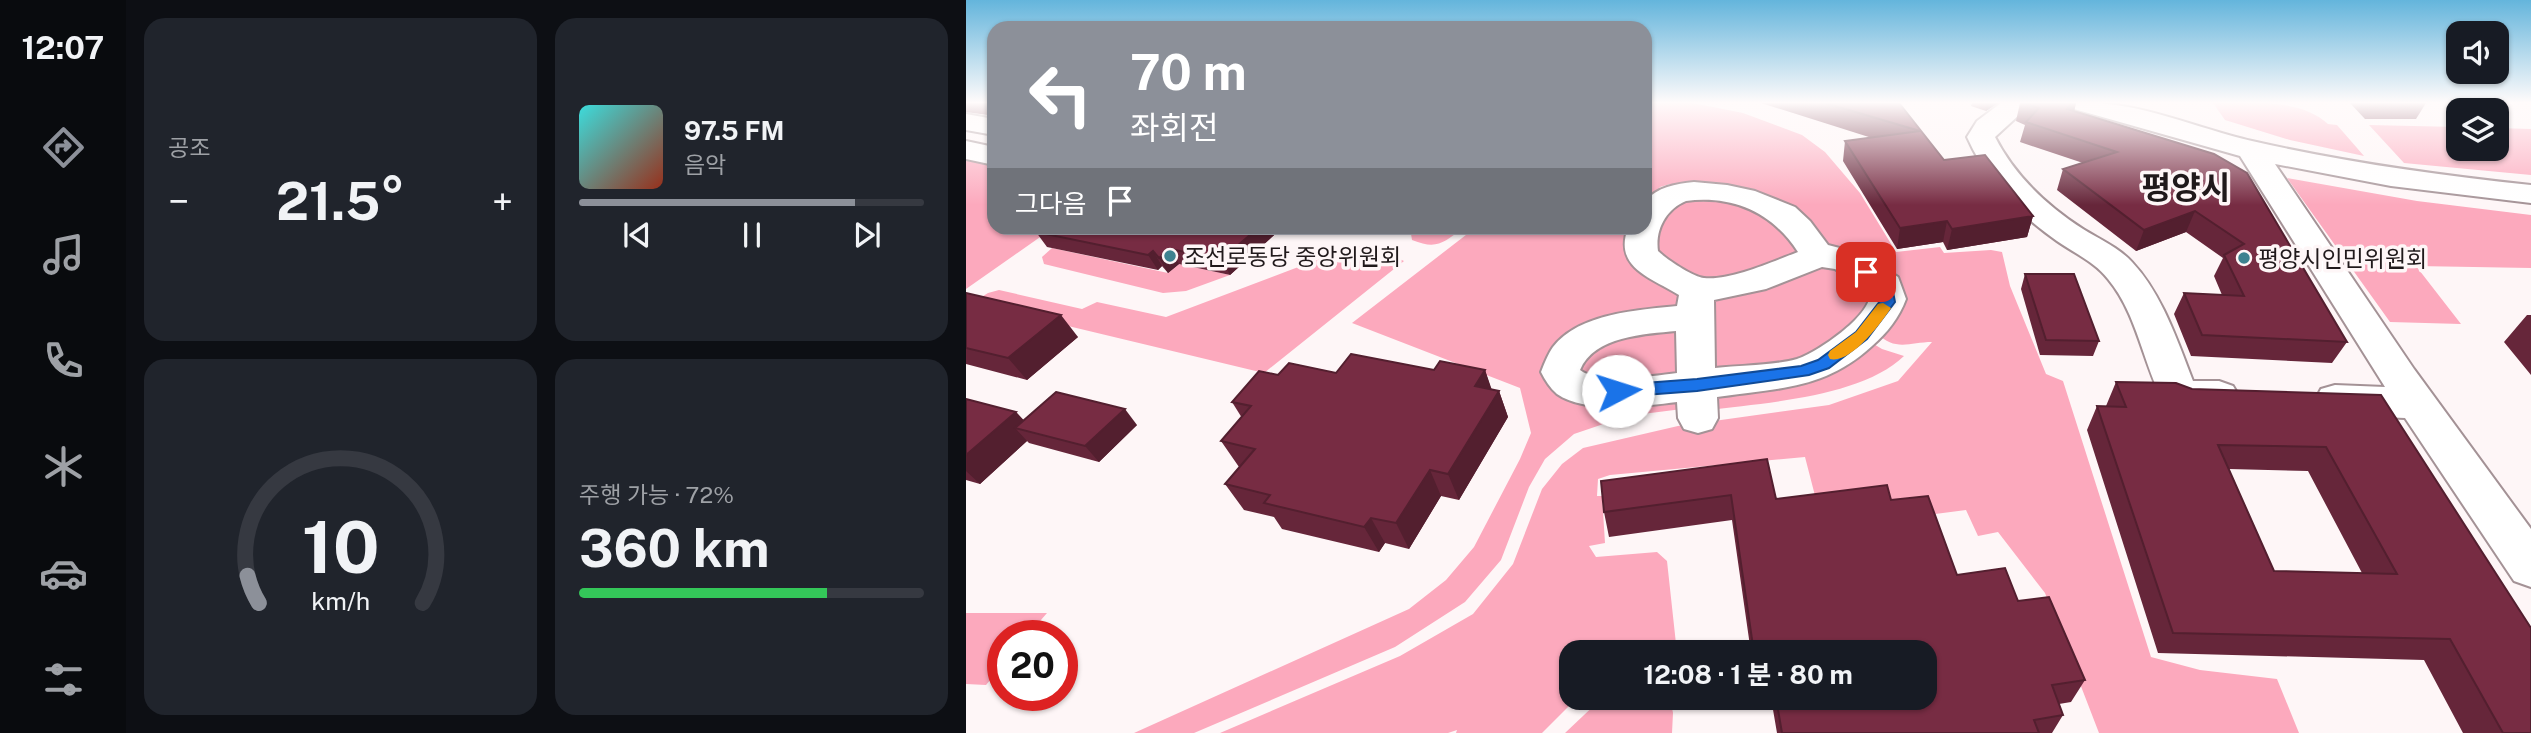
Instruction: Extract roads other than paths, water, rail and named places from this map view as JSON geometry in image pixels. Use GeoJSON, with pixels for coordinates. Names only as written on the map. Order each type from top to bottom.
{"type":"FeatureCollection","features":[{"type":"Feature","properties":{"kind":"street"},"geometry":{"type":"LineString","coordinates":[[1981,137],[1988,154],[2025,200],[2048,221],[2118,268],[2138,298],[2179,395],[2248,397]]}},
{"type":"Feature","properties":{"kind":"street"},"geometry":{"type":"LineString","coordinates":[[2207,137],[2361,172],[2476,189],[2531,194]]}},
{"type":"Feature","properties":{"kind":"street"},"geometry":{"type":"LineString","coordinates":[[2227,137],[2531,566]]}},
{"type":"Feature","properties":{"kind":"street"},"geometry":{"type":"LineString","coordinates":[[966,150],[987,154]]}},
{"type":"Feature","properties":{"kind":"street"},"geometry":{"type":"LineString","coordinates":[[1652,212],[1670,196],[1703,191],[1723,193],[1782,213],[1793,222],[1818,256]]}},
{"type":"Feature","properties":{"kind":"street"},"geometry":{"type":"LineString","coordinates":[[1641,235],[1638,241],[1639,252],[1651,264],[1684,281],[1695,304],[1698,402]]}},
{"type":"Feature","properties":{"kind":"street"},"geometry":{"type":"LineString","coordinates":[[1818,256],[1831,256],[1847,261],[1886,285],[1888,302],[1862,335],[1824,364],[1698,402],[1580,388],[1566,381],[1560,372],[1562,361],[1572,350],[1600,333],[1643,323],[1695,304],[1818,256]]}},
{"type":"Feature","properties":{"kind":"street"},"geometry":{"type":"LineString","coordinates":[[2304,399],[2407,391]]}},
{"type":"Feature","properties":{"kind":"place","name":"조선로동당 중앙위원회"},"geometry":{"type":"Point","coordinates":[1170,256]}},
{"type":"Feature","properties":{"kind":"place","name":"평양시인민위원회"},"geometry":{"type":"Point","coordinates":[2244,258]}},
{"type":"Feature","properties":{"kind":"district","name":"평양시"},"geometry":{"type":"Point","coordinates":[2186,187]}}]}
